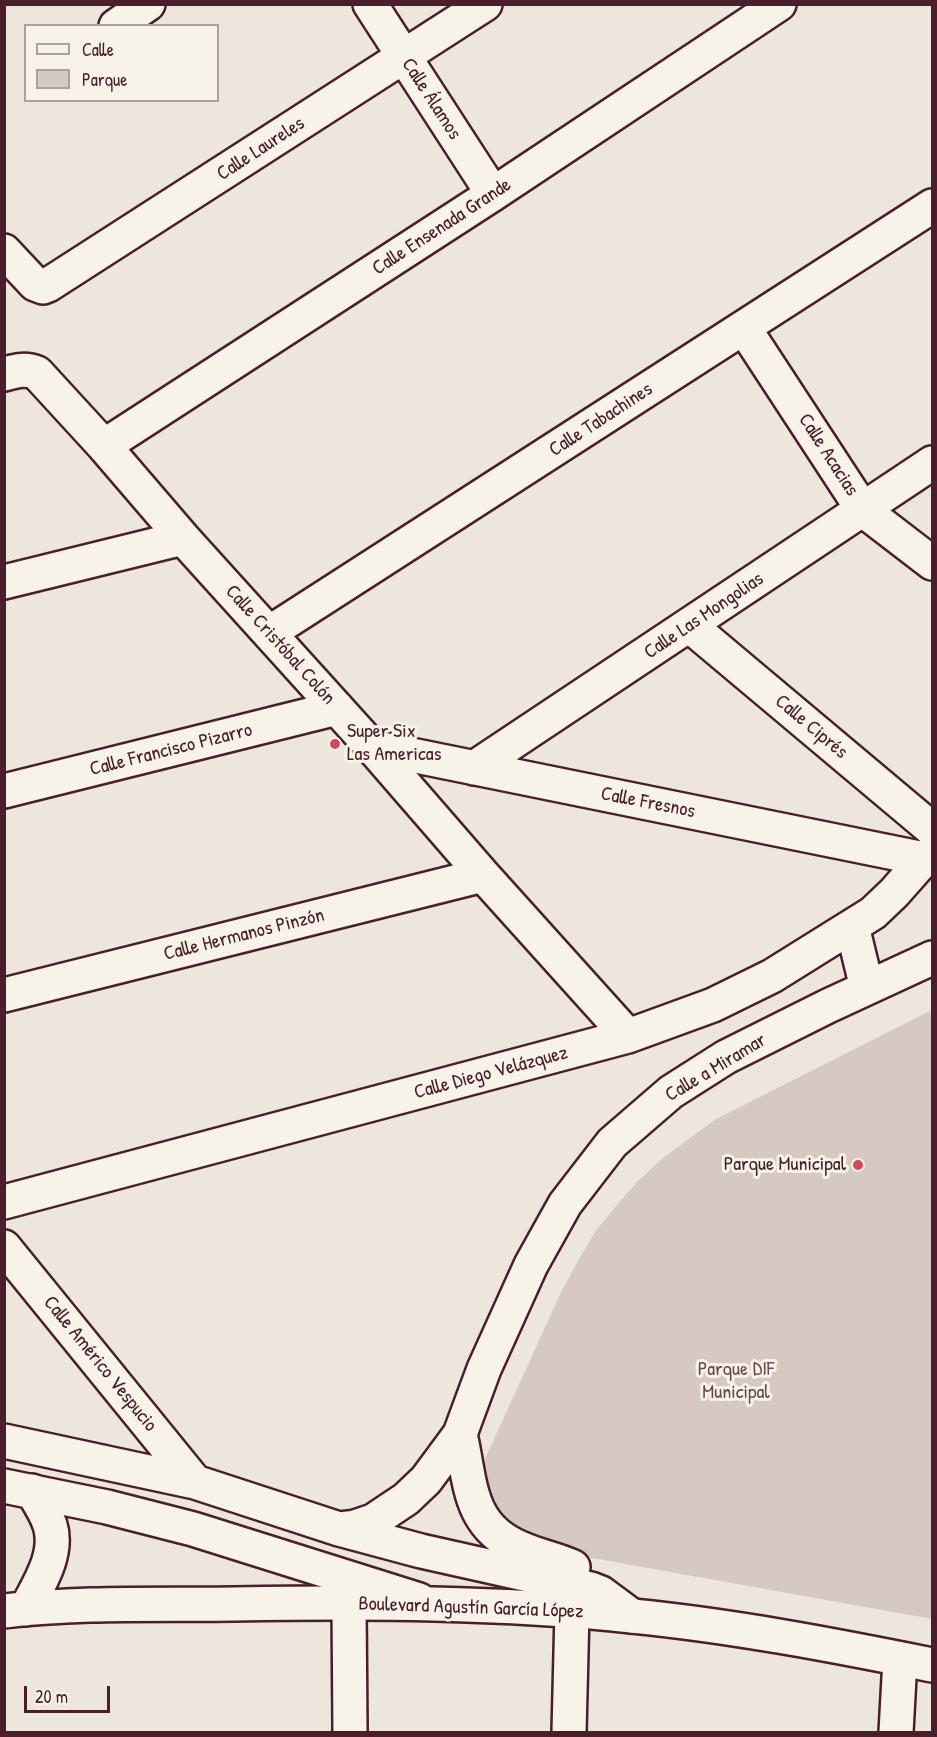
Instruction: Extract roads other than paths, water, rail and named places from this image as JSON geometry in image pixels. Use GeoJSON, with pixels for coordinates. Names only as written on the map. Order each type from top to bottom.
{"type":"FeatureCollection","features":[{"type":"Feature","properties":{"kind":"street"},"geometry":{"type":"LineString","coordinates":[[119,24],[148,4]]}},
{"type":"Feature","properties":{"kind":"street","name":"Calle Álamos"},"geometry":{"type":"LineString","coordinates":[[370,4],[493,194]]}},
{"type":"Feature","properties":{"kind":"street","name":"Calle Laureles"},"geometry":{"type":"LineString","coordinates":[[4,251],[35,284],[43,287],[48,285],[485,4]]}},
{"type":"Feature","properties":{"kind":"street","name":"Calle Ensenada Grande"},"geometry":{"type":"LineString","coordinates":[[104,446],[493,194],[779,4]]}},
{"type":"Feature","properties":{"kind":"street","name":"Calle Tabachines"},"geometry":{"type":"LineString","coordinates":[[269,633],[933,206]]}},
{"type":"Feature","properties":{"kind":"street","name":"Calle Acacias"},"geometry":{"type":"LineString","coordinates":[[744,328],[863,510],[933,563]]}},
{"type":"Feature","properties":{"kind":"street","name":"Calle Cristóbal Colón"},"geometry":{"type":"LineString","coordinates":[[14,372],[30,370],[37,373],[628,1036]]}},
{"type":"Feature","properties":{"kind":"street","name":"Calle Las Mongolias"},"geometry":{"type":"LineString","coordinates":[[474,768],[933,463]]}},
{"type":"Feature","properties":{"kind":"street"},"geometry":{"type":"LineString","coordinates":[[4,582],[183,538]]}},
{"type":"Feature","properties":{"kind":"street","name":"Calle Ciprés"},"geometry":{"type":"LineString","coordinates":[[689,625],[930,846]]}},
{"type":"Feature","properties":{"kind":"street","name":"Calle Francisco Pizarro"},"geometry":{"type":"LineString","coordinates":[[4,791],[337,708]]}},
{"type":"Feature","properties":{"kind":"street","name":"Calle Fresnos"},"geometry":{"type":"LineString","coordinates":[[372,747],[474,768],[930,846]]}},
{"type":"Feature","properties":{"kind":"street","name":"Calle Diego Velázquez"},"geometry":{"type":"LineString","coordinates":[[4,1202],[628,1036],[713,1005],[772,976],[873,913],[894,894],[930,846]]}},
{"type":"Feature","properties":{"kind":"street","name":"Calle Hermanos Pinzón"},"geometry":{"type":"LineString","coordinates":[[4,995],[483,875]]}},
{"type":"Feature","properties":{"kind":"street"},"geometry":{"type":"LineString","coordinates":[[852,926],[867,988]]}},
{"type":"Feature","properties":{"kind":"street","name":"Calle a Miramar"},"geometry":{"type":"LineString","coordinates":[[339,1529],[373,1521],[406,1499],[426,1480],[460,1434],[484,1369],[531,1265],[565,1204],[612,1143],[670,1092],[726,1057],[828,1006],[933,958]]}},
{"type":"Feature","properties":{"kind":"street","name":"Calle Américo Vespucio"},"geometry":{"type":"LineString","coordinates":[[4,1246],[195,1482]]}},
{"type":"Feature","properties":{"kind":"street"},"geometry":{"type":"LineString","coordinates":[[460,1434],[473,1498],[479,1512],[493,1531],[522,1549],[574,1567],[580,1572],[582,1600],[569,1732]]}},
{"type":"Feature","properties":{"kind":"street"},"geometry":{"type":"LineString","coordinates":[[4,1441],[195,1482],[339,1529],[430,1553],[582,1600]]}},
{"type":"Feature","properties":{"kind":"street"},"geometry":{"type":"LineString","coordinates":[[18,1489],[107,1507],[193,1529],[434,1604]]}},
{"type":"Feature","properties":{"kind":"street"},"geometry":{"type":"LineString","coordinates":[[15,1610],[46,1571],[52,1547],[51,1527],[46,1514],[18,1489]]}},
{"type":"Feature","properties":{"kind":"street","name":"Boulevard Agustín García López"},"geometry":{"type":"LineString","coordinates":[[15,1610],[106,1606],[434,1604],[582,1600],[632,1616],[774,1636],[933,1665]]}},
{"type":"Feature","properties":{"kind":"street"},"geometry":{"type":"LineString","coordinates":[[349,1604],[350,1732]]}},
{"type":"Feature","properties":{"kind":"street"},"geometry":{"type":"LineString","coordinates":[[896,1732],[900,1659]]}},
{"type":"Feature","properties":{"kind":"place","name":"Super Six Las Americas"},"geometry":{"type":"Point","coordinates":[335,744]}},
{"type":"Feature","properties":{"kind":"place","name":"Parque Municipal"},"geometry":{"type":"Point","coordinates":[858,1165]}},
{"type":"Feature","properties":{"kind":"park label","name":"Parque DIF Municipal"},"geometry":{"type":"Point","coordinates":[736,1382]}}]}
